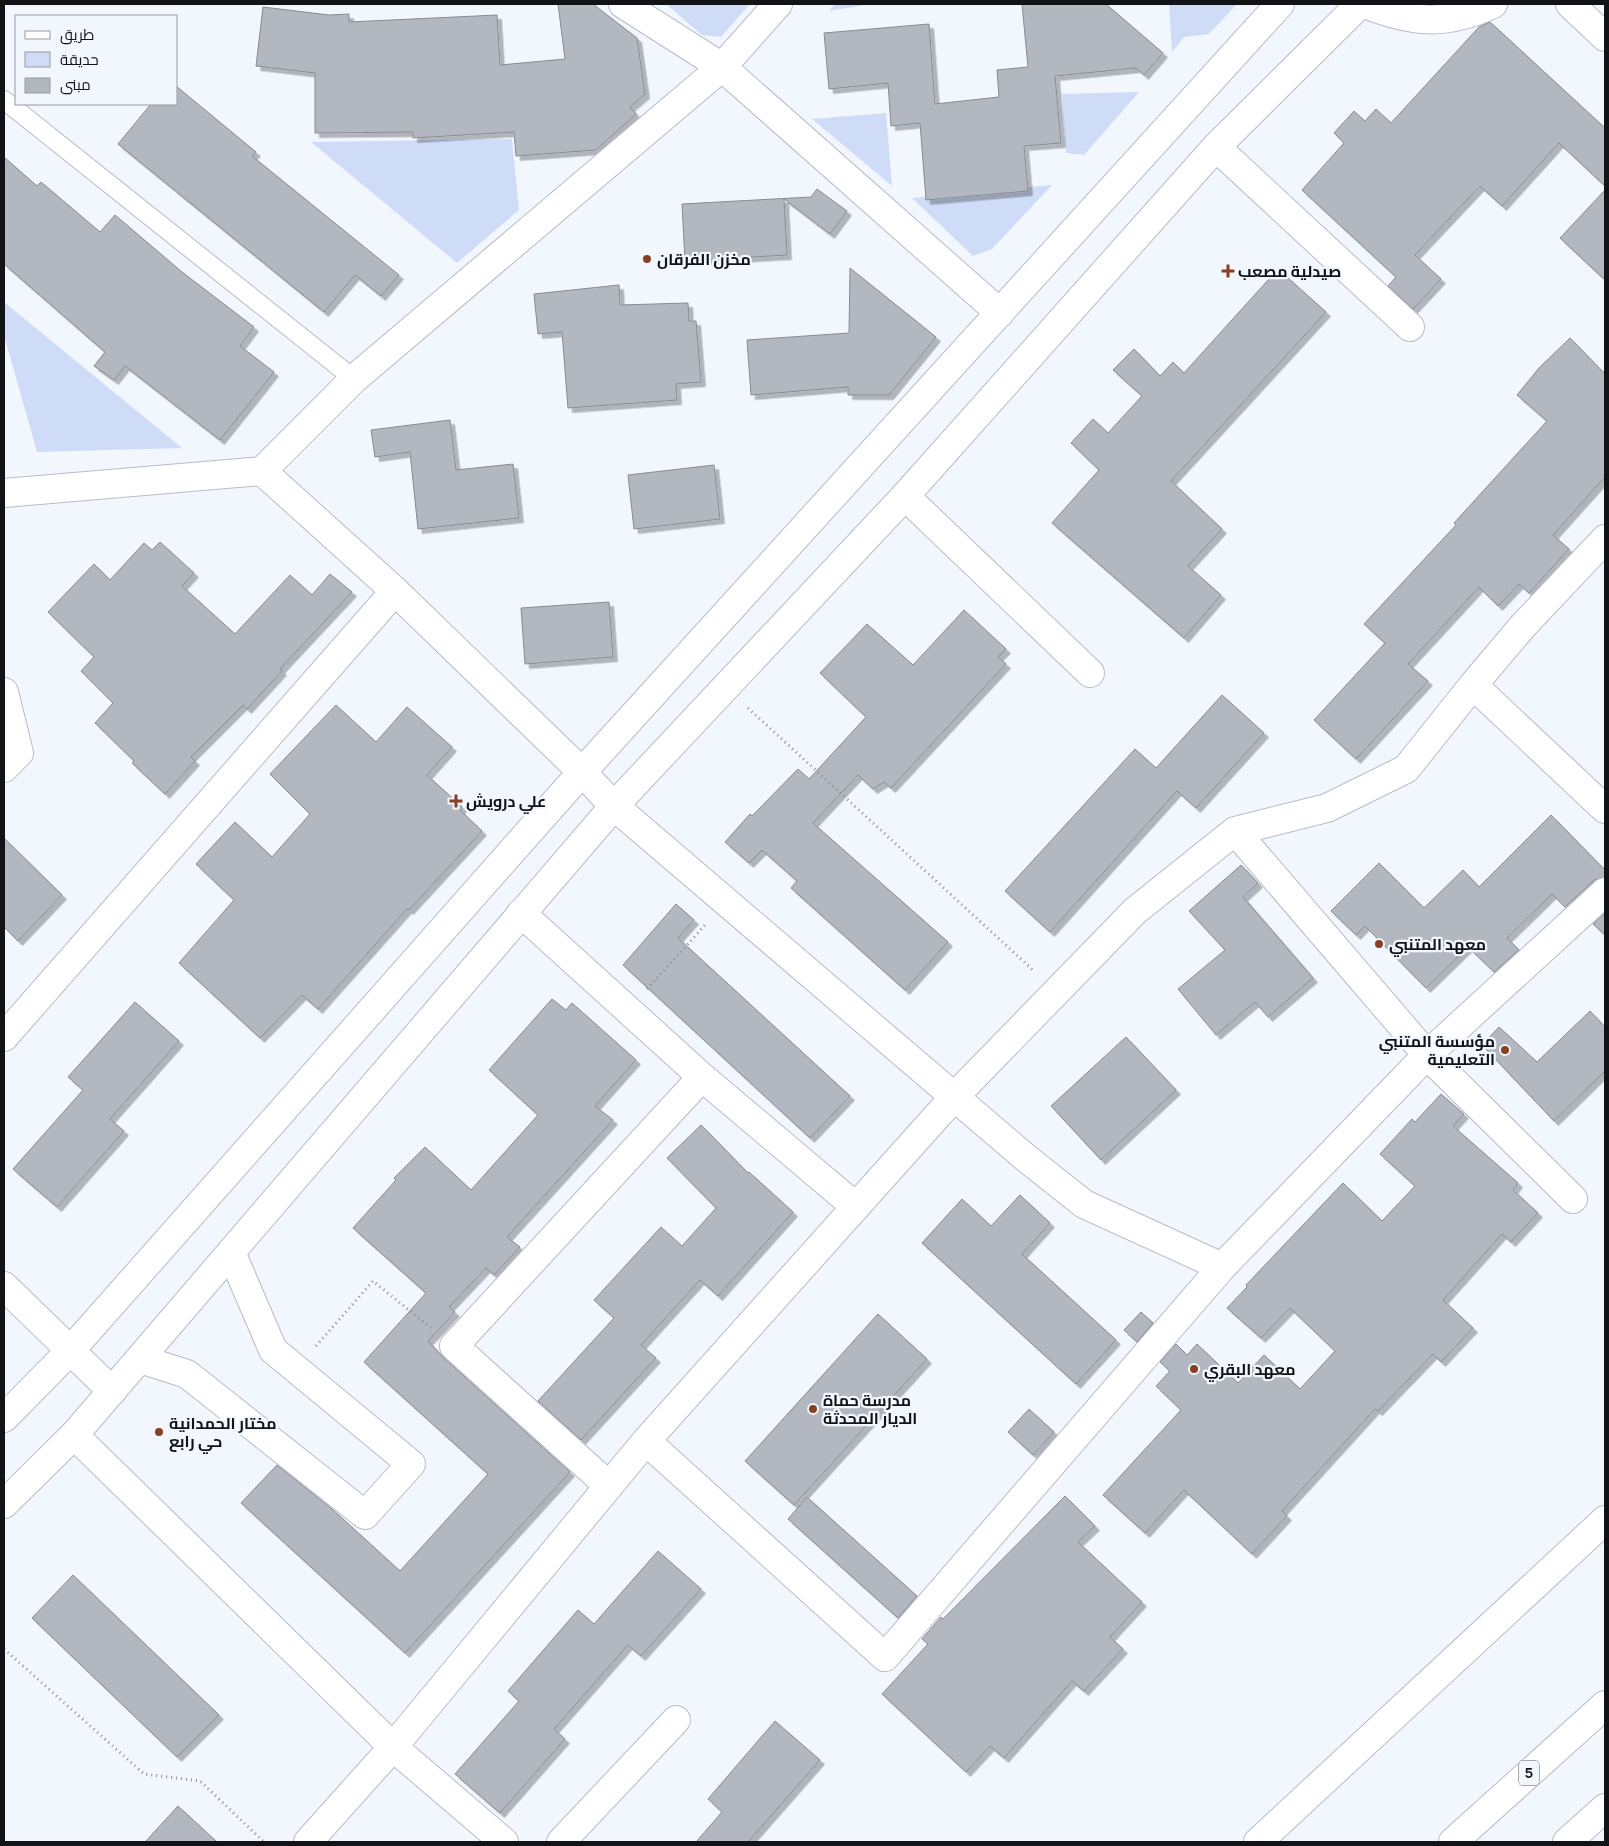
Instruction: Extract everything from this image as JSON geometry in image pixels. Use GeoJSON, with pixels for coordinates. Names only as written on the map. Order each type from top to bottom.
{"type":"FeatureCollection","features":[{"type":"Feature","properties":{"kind":"main road"},"geometry":{"type":"LineString","coordinates":[[623,4],[722,67],[1000,313]]}},
{"type":"Feature","properties":{"kind":"main road"},"geometry":{"type":"LineString","coordinates":[[4,493],[262,471],[354,379],[722,67],[778,4]]}},
{"type":"Feature","properties":{"kind":"main road"},"geometry":{"type":"LineString","coordinates":[[4,1418],[70,1352],[582,772],[1280,4]]}},
{"type":"Feature","properties":{"kind":"main road"},"geometry":{"type":"LineString","coordinates":[[4,1504],[74,1435],[614,806],[905,496],[1216,147],[1360,4]]}},
{"type":"Feature","properties":{"kind":"main road"},"geometry":{"type":"LineString","coordinates":[[1365,4],[1397,17],[1435,21],[1472,14],[1493,4]]}},
{"type":"Feature","properties":{"kind":"main road"},"geometry":{"type":"LineString","coordinates":[[1570,4],[1605,37]]}},
{"type":"Feature","properties":{"kind":"main road"},"geometry":{"type":"LineString","coordinates":[[1216,147],[1410,327]]}},
{"type":"Feature","properties":{"kind":"main road"},"geometry":{"type":"LineString","coordinates":[[262,471],[395,591],[582,772],[614,806],[1026,1158],[1084,1204],[1222,1267]]}},
{"type":"Feature","properties":{"kind":"main road"},"geometry":{"type":"LineString","coordinates":[[905,496],[1090,673]]}},
{"type":"Feature","properties":{"kind":"main road"},"geometry":{"type":"LineString","coordinates":[[308,1842],[393,1747],[646,1441],[955,1096],[1135,912],[1235,831],[1327,808],[1406,769],[1522,627],[1605,539]]}},
{"type":"Feature","properties":{"kind":"main road"},"geometry":{"type":"LineString","coordinates":[[4,1037],[395,591]]}},
{"type":"Feature","properties":{"kind":"main road"},"geometry":{"type":"LineString","coordinates":[[1473,685],[1605,809]]}},
{"type":"Feature","properties":{"kind":"main road"},"geometry":{"type":"LineString","coordinates":[[4,692],[19,753],[4,768]]}},
{"type":"Feature","properties":{"kind":"main road"},"geometry":{"type":"LineString","coordinates":[[1235,831],[1427,1055],[1573,1199]]}},
{"type":"Feature","properties":{"kind":"main road"},"geometry":{"type":"LineString","coordinates":[[646,1441],[884,1657],[1222,1267],[1427,1055],[1605,892]]}},
{"type":"Feature","properties":{"kind":"main road"},"geometry":{"type":"LineString","coordinates":[[521,914],[702,1076],[856,1207]]}},
{"type":"Feature","properties":{"kind":"main road"},"geometry":{"type":"LineString","coordinates":[[609,1486],[454,1346],[702,1076]]}},
{"type":"Feature","properties":{"kind":"main road"},"geometry":{"type":"LineString","coordinates":[[140,1359],[187,1374],[365,1515],[412,1464],[273,1350],[231,1252]]}},
{"type":"Feature","properties":{"kind":"main road"},"geometry":{"type":"LineString","coordinates":[[4,1286],[112,1391]]}},
{"type":"Feature","properties":{"kind":"main road"},"geometry":{"type":"LineString","coordinates":[[74,1435],[393,1747],[504,1842]]}},
{"type":"Feature","properties":{"kind":"main road"},"geometry":{"type":"LineString","coordinates":[[1258,1842],[1605,1520]]}},
{"type":"Feature","properties":{"kind":"main road","name":"5"},"geometry":{"type":"LineString","coordinates":[[1453,1842],[1605,1705]]}},
{"type":"Feature","properties":{"kind":"main road"},"geometry":{"type":"LineString","coordinates":[[561,1842],[676,1720]]}},
{"type":"Feature","properties":{"kind":"main road"},"geometry":{"type":"LineString","coordinates":[[1567,1842],[1605,1808]]}},
{"type":"Feature","properties":{"kind":"lane"},"geometry":{"type":"LineString","coordinates":[[4,100],[354,379]]}},
{"type":"Feature","properties":{"kind":"path"},"geometry":{"type":"LineString","coordinates":[[726,687],[1056,992]]}},
{"type":"Feature","properties":{"kind":"path"},"geometry":{"type":"LineString","coordinates":[[628,1010],[726,902]]}},
{"type":"Feature","properties":{"kind":"path"},"geometry":{"type":"LineString","coordinates":[[296,1369],[373,1281],[454,1346]]}},
{"type":"Feature","properties":{"kind":"path"},"geometry":{"type":"LineString","coordinates":[[4,1649],[144,1774],[200,1781],[264,1842]]}},
{"type":"Feature","properties":{"kind":"green space"},"geometry":{"type":"Polygon","coordinates":[[[666,4],[750,4],[721,37],[702,35],[666,4]]]}},
{"type":"Feature","properties":{"kind":"green space"},"geometry":{"type":"Polygon","coordinates":[[[835,4],[871,4],[829,11],[835,4]]]}},
{"type":"Feature","properties":{"kind":"green space"},"geometry":{"type":"Polygon","coordinates":[[[1169,4],[1237,4],[1209,34],[1184,37],[1172,52],[1169,4]]]}},
{"type":"Feature","properties":{"kind":"green space"},"geometry":{"type":"Polygon","coordinates":[[[1139,92],[1084,155],[1066,153],[1062,94],[1139,92]]]}},
{"type":"Feature","properties":{"kind":"green space"},"geometry":{"type":"Polygon","coordinates":[[[886,113],[892,186],[812,119],[886,113]]]}},
{"type":"Feature","properties":{"kind":"green space"},"geometry":{"type":"Polygon","coordinates":[[[512,139],[519,210],[457,263],[311,142],[512,139]]]}},
{"type":"Feature","properties":{"kind":"green space"},"geometry":{"type":"Polygon","coordinates":[[[1052,185],[992,249],[973,256],[912,198],[1052,185]]]}},
{"type":"Feature","properties":{"kind":"green space"},"geometry":{"type":"Polygon","coordinates":[[[4,302],[182,448],[37,452],[4,335],[4,302]]]}},
{"type":"Feature","properties":{"kind":"building"},"geometry":{"type":"Polygon","coordinates":[[[558,4],[593,4],[637,38],[645,94],[630,107],[636,114],[596,150],[516,156],[514,132],[413,138],[413,132],[315,133],[315,73],[256,66],[263,7],[329,15],[349,14],[349,22],[497,15],[500,65],[565,59],[558,4]]]}},
{"type":"Feature","properties":{"kind":"building"},"geometry":{"type":"Polygon","coordinates":[[[1022,4],[1106,4],[1163,53],[1144,75],[1136,68],[1055,76],[1061,143],[1024,146],[1028,191],[926,200],[920,123],[891,126],[888,83],[829,89],[824,33],[929,24],[935,104],[999,97],[997,70],[1028,67],[1022,4]]]}},
{"type":"Feature","properties":{"kind":"building"},"geometry":{"type":"Polygon","coordinates":[[[1490,22],[1605,128],[1605,186],[1559,143],[1502,206],[1480,186],[1415,255],[1441,279],[1413,309],[1388,286],[1396,277],[1302,190],[1344,143],[1334,133],[1354,111],[1365,121],[1376,109],[1391,123],[1479,27],[1490,22]]]}},
{"type":"Feature","properties":{"kind":"building"},"geometry":{"type":"Polygon","coordinates":[[[178,88],[256,152],[252,156],[399,275],[381,296],[355,275],[324,312],[118,144],[150,105],[178,105],[178,88]]]}},
{"type":"Feature","properties":{"kind":"building"},"geometry":{"type":"Polygon","coordinates":[[[4,157],[37,186],[41,182],[100,232],[115,215],[182,272],[254,327],[240,346],[274,372],[220,440],[125,366],[114,380],[94,366],[105,352],[4,264],[4,157]]]}},
{"type":"Feature","properties":{"kind":"building"},"geometry":{"type":"Polygon","coordinates":[[[817,189],[847,211],[830,234],[784,199],[787,255],[685,261],[682,204],[811,197],[817,189]]]}},
{"type":"Feature","properties":{"kind":"building"},"geometry":{"type":"Polygon","coordinates":[[[1605,190],[1605,280],[1560,238],[1605,190]]]}},
{"type":"Feature","properties":{"kind":"building"},"geometry":{"type":"Polygon","coordinates":[[[850,268],[936,337],[889,395],[848,395],[848,387],[751,395],[747,340],[849,333],[850,268]]]}},
{"type":"Feature","properties":{"kind":"building"},"geometry":{"type":"Polygon","coordinates":[[[1278,269],[1326,312],[1171,481],[1222,529],[1188,566],[1221,595],[1184,638],[1052,523],[1099,470],[1071,443],[1093,419],[1108,433],[1142,396],[1113,370],[1134,349],[1160,376],[1173,362],[1184,373],[1278,269]]]}},
{"type":"Feature","properties":{"kind":"building"},"geometry":{"type":"Polygon","coordinates":[[[619,285],[620,305],[688,303],[689,321],[696,321],[701,382],[676,384],[677,400],[568,408],[562,332],[538,334],[534,294],[619,285]]]}},
{"type":"Feature","properties":{"kind":"building"},"geometry":{"type":"Polygon","coordinates":[[[1570,338],[1605,374],[1605,477],[1553,535],[1569,549],[1529,593],[1519,584],[1498,606],[1479,587],[1408,664],[1428,681],[1356,759],[1314,720],[1385,643],[1364,624],[1456,525],[1454,523],[1547,421],[1517,395],[1539,368],[1570,338]]]}},
{"type":"Feature","properties":{"kind":"building"},"geometry":{"type":"Polygon","coordinates":[[[450,420],[456,470],[513,464],[519,518],[418,529],[410,452],[375,457],[371,430],[450,420]]]}},
{"type":"Feature","properties":{"kind":"building"},"geometry":{"type":"Polygon","coordinates":[[[714,465],[720,519],[634,529],[628,475],[714,465]]]}},
{"type":"Feature","properties":{"kind":"building"},"geometry":{"type":"Polygon","coordinates":[[[160,542],[194,573],[182,586],[235,634],[290,575],[312,595],[330,574],[352,592],[280,669],[282,671],[247,709],[243,705],[191,757],[195,761],[165,794],[132,763],[134,761],[95,723],[113,703],[81,671],[94,657],[48,612],[94,564],[110,580],[144,543],[152,550],[160,542]]]}},
{"type":"Feature","properties":{"kind":"building"},"geometry":{"type":"Polygon","coordinates":[[[609,602],[613,657],[525,664],[521,608],[609,602]]]}},
{"type":"Feature","properties":{"kind":"building"},"geometry":{"type":"Polygon","coordinates":[[[964,610],[1006,649],[998,657],[1006,664],[891,788],[884,782],[873,789],[858,775],[813,823],[948,942],[905,990],[791,888],[797,881],[762,850],[749,863],[725,842],[750,814],[752,816],[798,769],[809,779],[866,717],[820,673],[867,624],[913,665],[964,610]]]}},
{"type":"Feature","properties":{"kind":"building"},"geometry":{"type":"Polygon","coordinates":[[[1222,695],[1264,733],[1196,808],[1177,791],[1050,932],[1005,891],[1135,749],[1156,768],[1222,695]]]}},
{"type":"Feature","properties":{"kind":"building"},"geometry":{"type":"Polygon","coordinates":[[[336,705],[376,742],[407,707],[452,747],[427,775],[462,807],[460,810],[482,831],[409,910],[407,909],[318,1009],[302,995],[260,1038],[179,963],[234,900],[196,864],[235,822],[272,857],[310,814],[270,774],[336,705]]]}},
{"type":"Feature","properties":{"kind":"building"},"geometry":{"type":"Polygon","coordinates":[[[1551,815],[1605,870],[1605,877],[1594,880],[1565,907],[1552,894],[1507,938],[1519,950],[1494,972],[1468,947],[1426,988],[1365,926],[1356,935],[1331,911],[1379,863],[1424,908],[1463,870],[1479,887],[1551,815]]]}},
{"type":"Feature","properties":{"kind":"building"},"geometry":{"type":"Polygon","coordinates":[[[4,838],[62,895],[18,941],[4,927],[4,838]]]}},
{"type":"Feature","properties":{"kind":"building"},"geometry":{"type":"Polygon","coordinates":[[[1241,865],[1258,883],[1243,897],[1313,978],[1268,1017],[1255,1002],[1216,1035],[1178,989],[1225,950],[1189,911],[1241,865]]]}},
{"type":"Feature","properties":{"kind":"building"},"geometry":{"type":"Polygon","coordinates":[[[676,904],[694,920],[678,938],[850,1096],[810,1138],[623,965],[676,904]]]}},
{"type":"Feature","properties":{"kind":"building"},"geometry":{"type":"Polygon","coordinates":[[[1605,913],[1605,935],[1593,924],[1605,913]]]}},
{"type":"Feature","properties":{"kind":"building"},"geometry":{"type":"Polygon","coordinates":[[[552,999],[566,1010],[572,1003],[636,1060],[595,1106],[613,1120],[507,1237],[520,1247],[494,1275],[486,1268],[449,1307],[455,1312],[428,1341],[444,1358],[570,1472],[405,1653],[241,1503],[277,1465],[332,1509],[400,1571],[488,1474],[364,1362],[426,1293],[353,1228],[396,1180],[394,1178],[425,1147],[471,1190],[538,1115],[489,1070],[552,999]]]}},
{"type":"Feature","properties":{"kind":"building"},"geometry":{"type":"Polygon","coordinates":[[[135,1002],[179,1041],[110,1119],[124,1131],[57,1207],[13,1169],[83,1090],[68,1077],[135,1002]]]}},
{"type":"Feature","properties":{"kind":"building"},"geometry":{"type":"Polygon","coordinates":[[[1590,1011],[1605,1027],[1605,1071],[1554,1121],[1482,1045],[1499,1027],[1537,1062],[1590,1011]]]}},
{"type":"Feature","properties":{"kind":"building"},"geometry":{"type":"Polygon","coordinates":[[[1126,1037],[1176,1090],[1101,1160],[1051,1106],[1126,1037]]]}},
{"type":"Feature","properties":{"kind":"building"},"geometry":{"type":"Polygon","coordinates":[[[1441,1094],[1464,1114],[1453,1126],[1518,1183],[1513,1190],[1538,1213],[1511,1242],[1502,1234],[1443,1300],[1473,1328],[1441,1362],[1433,1354],[1378,1411],[1375,1409],[1282,1511],[1287,1516],[1252,1554],[1184,1490],[1145,1533],[1103,1495],[1181,1410],[1156,1386],[1170,1371],[1160,1362],[1176,1344],[1187,1355],[1197,1344],[1238,1383],[1264,1355],[1300,1389],[1335,1351],[1290,1308],[1261,1338],[1227,1308],[1247,1287],[1246,1285],[1343,1183],[1382,1221],[1415,1186],[1380,1154],[1412,1119],[1415,1122],[1441,1094]]]}},
{"type":"Feature","properties":{"kind":"building"},"geometry":{"type":"Polygon","coordinates":[[[701,1125],[748,1173],[793,1212],[718,1296],[700,1280],[641,1345],[656,1358],[581,1440],[538,1401],[614,1318],[594,1300],[661,1227],[682,1246],[716,1208],[667,1158],[701,1125]]]}},
{"type":"Feature","properties":{"kind":"building"},"geometry":{"type":"Polygon","coordinates":[[[1020,1195],[1050,1223],[1022,1254],[1116,1340],[1076,1384],[922,1243],[962,1199],[991,1226],[1020,1195]]]}},
{"type":"Feature","properties":{"kind":"building"},"geometry":{"type":"Polygon","coordinates":[[[1141,1312],[1153,1323],[1137,1342],[1124,1330],[1141,1312]]]}},
{"type":"Feature","properties":{"kind":"building"},"geometry":{"type":"Polygon","coordinates":[[[878,1314],[927,1359],[794,1505],[745,1461],[878,1314]]]}},
{"type":"Feature","properties":{"kind":"building"},"geometry":{"type":"Polygon","coordinates":[[[1029,1409],[1054,1432],[1033,1455],[1008,1432],[1029,1409]]]}},
{"type":"Feature","properties":{"kind":"building"},"geometry":{"type":"Polygon","coordinates":[[[1065,1496],[1095,1526],[1078,1542],[1142,1602],[1110,1637],[1123,1649],[1084,1691],[1072,1681],[1004,1758],[990,1746],[966,1772],[882,1694],[928,1644],[922,1639],[941,1617],[943,1619],[1065,1496]]]}},
{"type":"Feature","properties":{"kind":"building"},"geometry":{"type":"Polygon","coordinates":[[[807,1497],[917,1596],[898,1618],[788,1519],[807,1497]]]}},
{"type":"Feature","properties":{"kind":"building"},"geometry":{"type":"Polygon","coordinates":[[[658,1551],[701,1589],[641,1656],[628,1645],[554,1729],[565,1739],[500,1813],[455,1774],[519,1701],[508,1691],[578,1610],[594,1624],[658,1551]]]}},
{"type":"Feature","properties":{"kind":"building"},"geometry":{"type":"Polygon","coordinates":[[[73,1575],[219,1715],[177,1757],[32,1618],[73,1575]]]}},
{"type":"Feature","properties":{"kind":"building"},"geometry":{"type":"Polygon","coordinates":[[[775,1721],[820,1760],[748,1842],[696,1842],[722,1812],[708,1799],[775,1721]]]}},
{"type":"Feature","properties":{"kind":"building"},"geometry":{"type":"Polygon","coordinates":[[[178,1806],[217,1842],[145,1842],[178,1806]]]}},
{"type":"Feature","properties":{"kind":"place","name":"مخزن الفرقان"},"geometry":{"type":"Point","coordinates":[647,259]}},
{"type":"Feature","properties":{"kind":"place","name":"صيدلية مصعب"},"geometry":{"type":"Point","coordinates":[1228,271]}},
{"type":"Feature","properties":{"kind":"place","name":"علي درويش"},"geometry":{"type":"Point","coordinates":[456,801]}},
{"type":"Feature","properties":{"kind":"place","name":"معهد المتنبي"},"geometry":{"type":"Point","coordinates":[1379,944]}},
{"type":"Feature","properties":{"kind":"place","name":"مؤسسة المتنبي التعليمية"},"geometry":{"type":"Point","coordinates":[1505,1050]}},
{"type":"Feature","properties":{"kind":"place","name":"معهد البقري"},"geometry":{"type":"Point","coordinates":[1194,1369]}},
{"type":"Feature","properties":{"kind":"place","name":"مدرسة حماة الديار المحدثة"},"geometry":{"type":"Point","coordinates":[813,1409]}},
{"type":"Feature","properties":{"kind":"place","name":"مختار الحمدانية حي رابع"},"geometry":{"type":"Point","coordinates":[159,1432]}}]}
